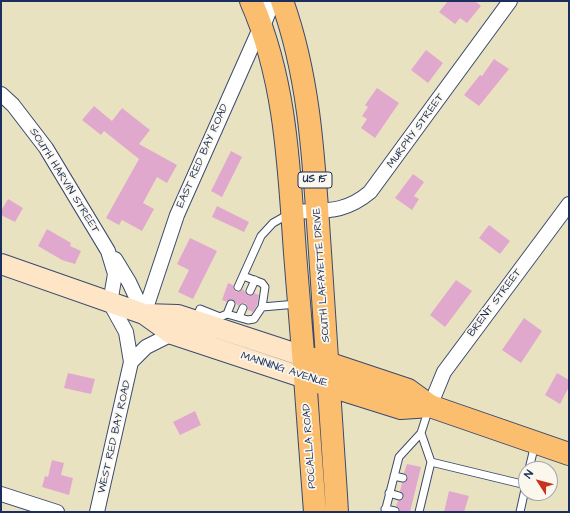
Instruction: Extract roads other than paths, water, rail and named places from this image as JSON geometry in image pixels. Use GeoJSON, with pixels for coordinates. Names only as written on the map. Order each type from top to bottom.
{"type":"FeatureCollection","features":[{"type":"Feature","properties":{"kind":"main road","name":"US 15"},"geometry":{"type":"LineString","coordinates":[[251,1],[269,48],[279,96],[292,212],[303,356]]}},
{"type":"Feature","properties":{"kind":"main road","name":"SOUTH LAFAYETTE DRIVE"},"geometry":{"type":"LineString","coordinates":[[282,1],[292,29],[301,64],[311,134],[329,385]]}},
{"type":"Feature","properties":{"kind":"main road","name":"MANNING AVENUE"},"geometry":{"type":"LineString","coordinates":[[1,264],[144,314],[178,315],[196,320],[244,326],[303,356],[408,390],[430,406],[569,454]]}},
{"type":"Feature","properties":{"kind":"main road","name":"MANNING AVENUE"},"geometry":{"type":"LineString","coordinates":[[144,314],[172,334],[305,378],[401,408],[430,406]]}},
{"type":"Feature","properties":{"kind":"main road","name":"POCALLA ROAD"},"geometry":{"type":"LineString","coordinates":[[303,356],[315,512]]}},
{"type":"Feature","properties":{"kind":"main road","name":"POCALLA ROAD"},"geometry":{"type":"LineString","coordinates":[[329,385],[338,512]]}},
{"type":"Feature","properties":{"kind":"street","name":"EAST RED BAY ROAD"},"geometry":{"type":"LineString","coordinates":[[144,314],[177,215],[271,1]]}},
{"type":"Feature","properties":{"kind":"street","name":"MURPHY STREET"},"geometry":{"type":"LineString","coordinates":[[292,212],[345,208],[353,205],[370,192],[510,1]]}},
{"type":"Feature","properties":{"kind":"street","name":"SOUTH HARVIN STREET"},"geometry":{"type":"LineString","coordinates":[[1,94],[21,115],[46,148],[108,251],[119,263],[144,314]]}},
{"type":"Feature","properties":{"kind":"street","name":"BRENT STREET"},"geometry":{"type":"LineString","coordinates":[[430,406],[444,372],[569,204]]}},
{"type":"Feature","properties":{"kind":"street","name":"SOUTH HARVIN STREET"},"geometry":{"type":"LineString","coordinates":[[108,251],[115,274],[110,303]]}},
{"type":"Feature","properties":{"kind":"street","name":"WEST RED BAY ROAD"},"geometry":{"type":"LineString","coordinates":[[97,512],[131,362],[126,332],[110,303]]}},
{"type":"Feature","properties":{"kind":"street"},"geometry":{"type":"LineString","coordinates":[[131,362],[146,347],[172,334]]}},
{"type":"Feature","properties":{"kind":"street"},"geometry":{"type":"LineString","coordinates":[[1,494],[57,512]]}},
{"type":"Feature","properties":{"kind":"lane"},"geometry":{"type":"LineString","coordinates":[[238,287],[261,236],[273,223],[292,212]]}},
{"type":"Feature","properties":{"kind":"lane"},"geometry":{"type":"LineString","coordinates":[[243,276],[262,283],[265,287],[262,307],[254,318],[244,326]]}},
{"type":"Feature","properties":{"kind":"lane"},"geometry":{"type":"LineString","coordinates":[[250,291],[255,280]]}},
{"type":"Feature","properties":{"kind":"lane"},"geometry":{"type":"LineString","coordinates":[[196,320],[200,309],[220,317],[227,314],[231,304]]}},
{"type":"Feature","properties":{"kind":"lane"},"geometry":{"type":"LineString","coordinates":[[262,307],[300,304]]}},
{"type":"Feature","properties":{"kind":"lane"},"geometry":{"type":"LineString","coordinates":[[243,308],[244,326]]}},
{"type":"Feature","properties":{"kind":"lane"},"geometry":{"type":"LineString","coordinates":[[227,314],[244,326]]}},
{"type":"Feature","properties":{"kind":"lane"},"geometry":{"type":"LineString","coordinates":[[395,511],[385,510],[399,456],[421,433],[430,406]]}},
{"type":"Feature","properties":{"kind":"lane"},"geometry":{"type":"LineString","coordinates":[[419,512],[431,462],[421,433]]}},
{"type":"Feature","properties":{"kind":"lane"},"geometry":{"type":"LineString","coordinates":[[531,461],[535,443]]}},
{"type":"Feature","properties":{"kind":"lane"},"geometry":{"type":"LineString","coordinates":[[431,462],[518,483]]}},
{"type":"Feature","properties":{"kind":"lane"},"geometry":{"type":"LineString","coordinates":[[394,476],[403,478]]}},
{"type":"Feature","properties":{"kind":"lane"},"geometry":{"type":"LineString","coordinates":[[418,482],[426,484]]}},
{"type":"Feature","properties":{"kind":"lane"},"geometry":{"type":"LineString","coordinates":[[389,494],[399,496]]}},
{"type":"Feature","properties":{"kind":"lane"},"geometry":{"type":"LineString","coordinates":[[413,500],[422,502]]}},
{"type":"Feature","properties":{"kind":"lane"},"geometry":{"type":"LineString","coordinates":[[520,512],[522,501]]}}]}
